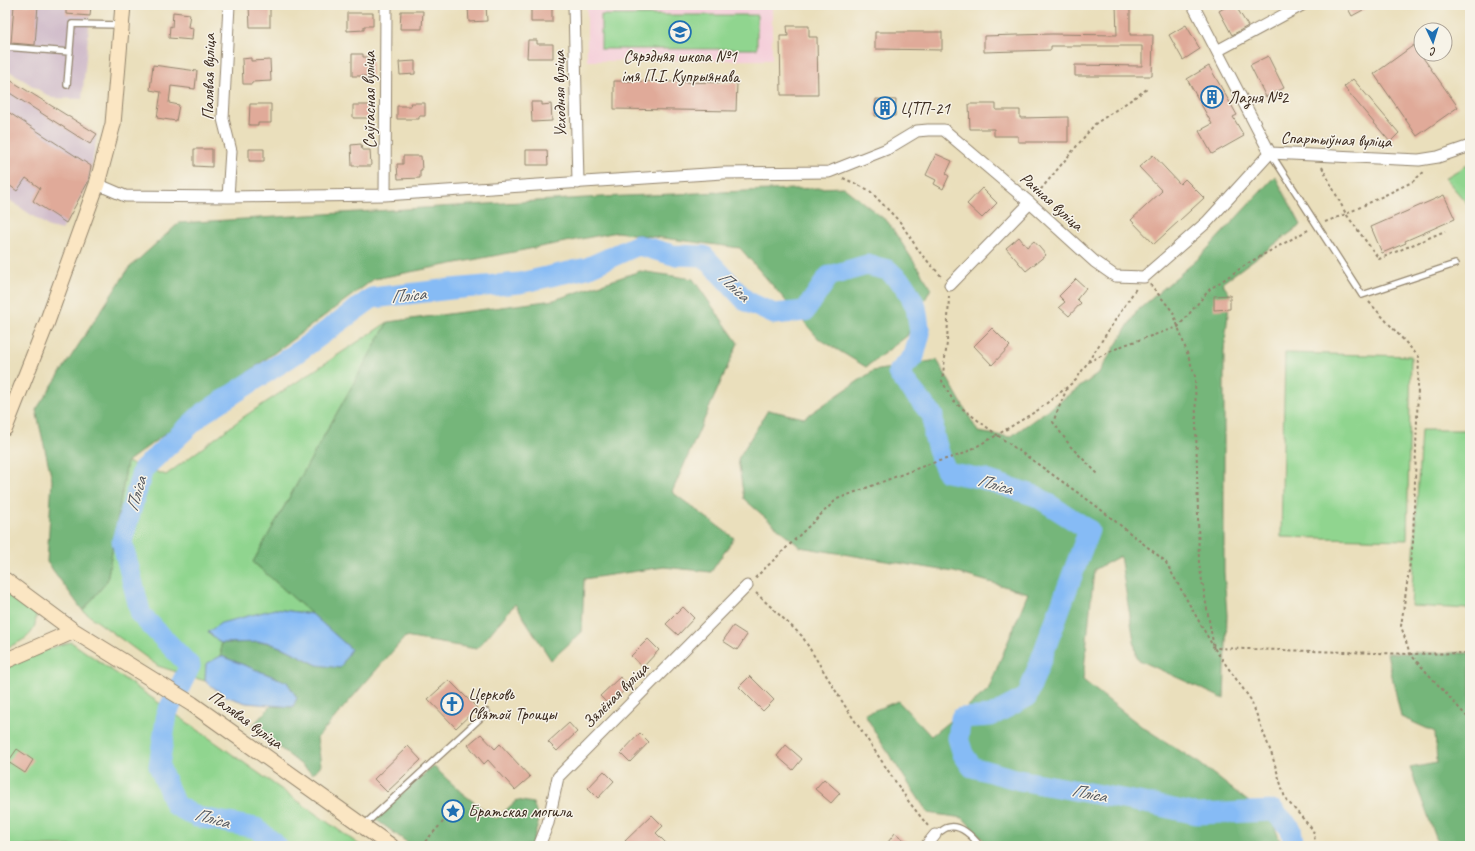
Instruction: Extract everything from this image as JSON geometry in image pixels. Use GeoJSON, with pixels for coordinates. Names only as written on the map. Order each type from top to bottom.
{"type":"FeatureCollection","features":[{"type":"Feature","properties":{"kind":"street"},"geometry":{"type":"LineString","coordinates":[[5,428],[47,322],[97,184],[113,124],[123,5]]}},
{"type":"Feature","properties":{"kind":"street","name":"Палявая вуліца"},"geometry":{"type":"LineString","coordinates":[[228,197],[231,151],[223,119],[229,5]]}},
{"type":"Feature","properties":{"kind":"street","name":"Саўгасная вуліца"},"geometry":{"type":"LineString","coordinates":[[385,195],[386,5]]}},
{"type":"Feature","properties":{"kind":"street","name":"Усходняя вуліца"},"geometry":{"type":"LineString","coordinates":[[574,5],[578,182]]}},
{"type":"Feature","properties":{"kind":"street","name":"Спартыўная вуліца"},"geometry":{"type":"LineString","coordinates":[[1193,5],[1270,153],[1419,160],[1438,157],[1470,146]]}},
{"type":"Feature","properties":{"kind":"street"},"geometry":{"type":"LineString","coordinates":[[1217,51],[1302,5]]}},
{"type":"Feature","properties":{"kind":"street","name":"Рачная вуліца"},"geometry":{"type":"LineString","coordinates":[[829,172],[887,149],[917,131],[944,130],[1030,203],[1095,262],[1115,276],[1144,277]]}},
{"type":"Feature","properties":{"kind":"street"},"geometry":{"type":"LineString","coordinates":[[1144,277],[1207,222],[1270,153]]}},
{"type":"Feature","properties":{"kind":"street"},"geometry":{"type":"LineString","coordinates":[[97,184],[125,196],[228,197],[385,195],[723,173],[829,172]]}},
{"type":"Feature","properties":{"kind":"street"},"geometry":{"type":"LineString","coordinates":[[950,285],[1030,203]]}},
{"type":"Feature","properties":{"kind":"street","name":"Палявая вуліца"},"geometry":{"type":"LineString","coordinates":[[5,580],[74,631],[192,704],[391,846]]}},
{"type":"Feature","properties":{"kind":"street","name":"Зялёная вуліца"},"geometry":{"type":"LineString","coordinates":[[539,846],[548,823],[558,777],[747,586]]}},
{"type":"Feature","properties":{"kind":"street"},"geometry":{"type":"LineString","coordinates":[[5,661],[74,631]]}},
{"type":"Feature","properties":{"kind":"street"},"geometry":{"type":"LineString","coordinates":[[926,846],[935,835]]}},
{"type":"Feature","properties":{"kind":"lane"},"geometry":{"type":"LineString","coordinates":[[67,85],[72,24],[121,25]]}},
{"type":"Feature","properties":{"kind":"lane"},"geometry":{"type":"LineString","coordinates":[[5,47],[70,52]]}},
{"type":"Feature","properties":{"kind":"lane"},"geometry":{"type":"LineString","coordinates":[[1270,153],[1362,295],[1455,264]]}},
{"type":"Feature","properties":{"kind":"lane"},"geometry":{"type":"LineString","coordinates":[[363,826],[487,712]]}},
{"type":"Feature","properties":{"kind":"lane"},"geometry":{"type":"LineString","coordinates":[[935,835],[947,827],[960,828],[973,837],[980,846]]}},
{"type":"Feature","properties":{"kind":"path"},"geometry":{"type":"LineString","coordinates":[[1030,203],[1096,124],[1147,89]]}},
{"type":"Feature","properties":{"kind":"path"},"geometry":{"type":"LineString","coordinates":[[1316,155],[1346,214],[1379,259],[1445,231]]}},
{"type":"Feature","properties":{"kind":"path"},"geometry":{"type":"LineString","coordinates":[[1087,362],[1124,344],[1178,327],[1210,289],[1250,262],[1317,225],[1346,214],[1412,182],[1428,168]]}},
{"type":"Feature","properties":{"kind":"path"},"geometry":{"type":"LineString","coordinates":[[829,172],[869,190],[900,222],[921,254],[950,285],[948,343],[942,381],[954,402],[997,435],[1095,504],[1165,561],[1214,648],[1251,700],[1272,755],[1285,798],[1313,830],[1316,846]]}},
{"type":"Feature","properties":{"kind":"path"},"geometry":{"type":"LineString","coordinates":[[935,835],[909,802],[866,738],[802,636],[747,586],[837,499],[928,464],[963,454],[1038,410],[1068,387],[1076,380],[1144,277],[1173,312],[1195,376],[1199,564],[1214,648]]}},
{"type":"Feature","properties":{"kind":"path"},"geometry":{"type":"LineString","coordinates":[[1362,295],[1418,357],[1413,542],[1401,626],[1410,654],[1470,720]]}},
{"type":"Feature","properties":{"kind":"path"},"geometry":{"type":"LineString","coordinates":[[1068,387],[1053,422],[1071,447],[1099,475]]}},
{"type":"Feature","properties":{"kind":"path"},"geometry":{"type":"LineString","coordinates":[[1214,648],[1410,654],[1470,653]]}},
{"type":"Feature","properties":{"kind":"path"},"geometry":{"type":"LineString","coordinates":[[421,846],[453,811]]}},
{"type":"Feature","properties":{"kind":"shaded area"},"geometry":{"type":"Polygon","coordinates":[[[5,5],[91,5],[82,99],[52,98],[9,71],[5,77],[5,5]]]}},
{"type":"Feature","properties":{"kind":"shaded area","name":"Сярэдняя школа №1 імя П.І. Купрыянава"},"geometry":{"type":"Polygon","coordinates":[[[587,5],[772,5],[772,60],[587,61],[587,5]]]}},
{"type":"Feature","properties":{"kind":"shaded area"},"geometry":{"type":"Polygon","coordinates":[[[5,77],[97,134],[89,182],[62,230],[49,227],[5,197],[5,77]]]}},
{"type":"Feature","properties":{"kind":"green space"},"geometry":{"type":"Polygon","coordinates":[[[601,15],[757,15],[757,49],[601,49],[601,15]]]}},
{"type":"Feature","properties":{"kind":"green space"},"geometry":{"type":"Polygon","coordinates":[[[1470,163],[1470,207],[1445,178],[1470,163]]]}},
{"type":"Feature","properties":{"kind":"green space"},"geometry":{"type":"Polygon","coordinates":[[[1275,176],[1301,225],[1222,283],[1230,295],[1224,351],[1224,572],[1227,615],[1224,699],[1137,659],[1120,556],[1094,570],[1083,680],[1141,726],[1199,763],[1272,820],[1282,846],[989,846],[963,818],[928,813],[879,739],[865,714],[898,701],[931,736],[988,690],[1028,593],[954,572],[800,547],[744,499],[738,459],[768,410],[804,418],[873,371],[937,360],[978,432],[1010,437],[1098,374],[1137,311],[1199,258],[1275,176]]]}},
{"type":"Feature","properties":{"kind":"green space"},"geometry":{"type":"Polygon","coordinates":[[[843,187],[888,222],[931,288],[907,336],[866,367],[818,338],[740,248],[617,232],[374,279],[127,462],[107,581],[83,611],[47,562],[52,480],[36,410],[129,268],[179,223],[602,197],[843,187]]]}},
{"type":"Feature","properties":{"kind":"green space"},"geometry":{"type":"Polygon","coordinates":[[[640,271],[693,279],[738,343],[672,492],[734,538],[711,572],[664,567],[584,579],[582,632],[551,660],[515,604],[477,649],[405,637],[317,738],[321,765],[313,774],[252,726],[271,706],[293,707],[287,682],[221,656],[221,643],[266,642],[288,650],[317,665],[351,649],[253,562],[388,322],[554,300],[640,271]]]}},
{"type":"Feature","properties":{"kind":"green space"},"geometry":{"type":"Polygon","coordinates":[[[388,322],[253,562],[312,614],[275,609],[208,632],[221,643],[221,656],[206,664],[205,681],[158,666],[83,611],[107,581],[127,462],[166,475],[245,416],[388,322]]]}},
{"type":"Feature","properties":{"kind":"green space"},"geometry":{"type":"Polygon","coordinates":[[[1285,353],[1411,356],[1407,540],[1281,537],[1285,353]]]}},
{"type":"Feature","properties":{"kind":"green space"},"geometry":{"type":"Polygon","coordinates":[[[1421,430],[1470,430],[1470,609],[1411,606],[1421,430]]]}},
{"type":"Feature","properties":{"kind":"green space"},"geometry":{"type":"Polygon","coordinates":[[[5,592],[36,612],[36,620],[32,632],[28,636],[5,649],[5,592]]]}},
{"type":"Feature","properties":{"kind":"green space"},"geometry":{"type":"Polygon","coordinates":[[[71,642],[361,846],[5,846],[5,668],[54,647],[71,642]]]}},
{"type":"Feature","properties":{"kind":"green space"},"geometry":{"type":"Polygon","coordinates":[[[1387,653],[1470,653],[1470,846],[1439,846],[1410,768],[1437,763],[1435,732],[1401,717],[1387,653]]]}},
{"type":"Feature","properties":{"kind":"green space"},"geometry":{"type":"Polygon","coordinates":[[[433,766],[462,793],[496,819],[517,800],[533,803],[539,820],[532,846],[412,846],[374,818],[433,766]]]}},
{"type":"Feature","properties":{"kind":"water"},"geometry":{"type":"Polygon","coordinates":[[[275,609],[312,614],[351,649],[340,668],[317,665],[288,650],[267,642],[221,643],[208,632],[221,623],[275,609]]]}},
{"type":"Feature","properties":{"kind":"water"},"geometry":{"type":"Polygon","coordinates":[[[221,656],[287,682],[297,698],[293,707],[246,703],[225,696],[205,681],[206,664],[221,656]]]}},
{"type":"Feature","properties":{"kind":"building"},"geometry":{"type":"Polygon","coordinates":[[[14,5],[38,5],[35,45],[11,43],[14,5]]]}},
{"type":"Feature","properties":{"kind":"building"},"geometry":{"type":"Polygon","coordinates":[[[66,5],[91,5],[90,16],[66,14],[66,5]]]}},
{"type":"Feature","properties":{"kind":"building"},"geometry":{"type":"Polygon","coordinates":[[[249,5],[270,5],[270,27],[250,27],[249,5]]]}},
{"type":"Feature","properties":{"kind":"building"},"geometry":{"type":"Polygon","coordinates":[[[475,5],[486,5],[487,21],[469,22],[468,7],[475,5]]]}},
{"type":"Feature","properties":{"kind":"building"},"geometry":{"type":"Polygon","coordinates":[[[1116,5],[1130,5],[1130,35],[1153,35],[1152,76],[1075,76],[1075,65],[1142,66],[1142,46],[1051,46],[1051,50],[984,52],[984,36],[1052,34],[1117,35],[1116,5]]]}},
{"type":"Feature","properties":{"kind":"building"},"geometry":{"type":"Polygon","coordinates":[[[1229,5],[1235,5],[1248,26],[1232,35],[1219,11],[1229,5]]]}},
{"type":"Feature","properties":{"kind":"building"},"geometry":{"type":"Polygon","coordinates":[[[1346,5],[1372,5],[1352,16],[1346,5]]]}},
{"type":"Feature","properties":{"kind":"building"},"geometry":{"type":"Polygon","coordinates":[[[552,8],[552,22],[531,22],[531,9],[552,8]]]}},
{"type":"Feature","properties":{"kind":"building"},"geometry":{"type":"Polygon","coordinates":[[[401,11],[423,11],[422,29],[400,29],[401,11]]]}},
{"type":"Feature","properties":{"kind":"building"},"geometry":{"type":"Polygon","coordinates":[[[173,12],[190,14],[188,27],[193,28],[192,40],[169,38],[170,26],[172,27],[173,12]]]}},
{"type":"Feature","properties":{"kind":"building"},"geometry":{"type":"Polygon","coordinates":[[[347,13],[373,13],[373,26],[364,26],[364,30],[347,31],[347,13]]]}},
{"type":"Feature","properties":{"kind":"building"},"geometry":{"type":"Polygon","coordinates":[[[1186,25],[1200,49],[1183,60],[1169,35],[1186,25]]]}},
{"type":"Feature","properties":{"kind":"building"},"geometry":{"type":"Polygon","coordinates":[[[787,26],[809,26],[809,37],[817,37],[818,95],[781,95],[780,36],[788,36],[787,26]]]}},
{"type":"Feature","properties":{"kind":"building"},"geometry":{"type":"Polygon","coordinates":[[[875,32],[942,32],[942,50],[875,49],[875,32]]]}},
{"type":"Feature","properties":{"kind":"building"},"geometry":{"type":"Polygon","coordinates":[[[528,40],[537,40],[537,44],[553,44],[553,58],[527,58],[528,40]]]}},
{"type":"Feature","properties":{"kind":"building"},"geometry":{"type":"Polygon","coordinates":[[[1413,46],[1413,62],[1426,62],[1458,107],[1417,136],[1374,74],[1413,46]]]}},
{"type":"Feature","properties":{"kind":"building"},"geometry":{"type":"Polygon","coordinates":[[[352,54],[363,54],[363,57],[372,57],[372,76],[352,76],[352,54]]]}},
{"type":"Feature","properties":{"kind":"building"},"geometry":{"type":"Polygon","coordinates":[[[1268,56],[1284,88],[1266,97],[1250,65],[1268,56]]]}},
{"type":"Feature","properties":{"kind":"building"},"geometry":{"type":"Polygon","coordinates":[[[251,58],[251,61],[270,60],[271,81],[243,84],[242,59],[251,58]]]}},
{"type":"Feature","properties":{"kind":"building"},"geometry":{"type":"Polygon","coordinates":[[[415,61],[415,74],[400,75],[399,62],[415,61]]]}},
{"type":"Feature","properties":{"kind":"building"},"geometry":{"type":"Polygon","coordinates":[[[153,65],[197,71],[195,89],[171,86],[169,103],[179,105],[176,121],[157,118],[161,92],[150,90],[153,65]]]}},
{"type":"Feature","properties":{"kind":"building","name":"Лазня №2"},"geometry":{"type":"Polygon","coordinates":[[[1209,66],[1237,115],[1233,117],[1244,136],[1212,154],[1199,131],[1212,124],[1187,79],[1209,66]]]}},
{"type":"Feature","properties":{"kind":"building"},"geometry":{"type":"Polygon","coordinates":[[[5,77],[97,134],[90,144],[5,90],[5,77]]]}},
{"type":"Feature","properties":{"kind":"building"},"geometry":{"type":"Polygon","coordinates":[[[1353,79],[1399,133],[1390,142],[1344,87],[1353,79]]]}},
{"type":"Feature","properties":{"kind":"building"},"geometry":{"type":"Polygon","coordinates":[[[614,81],[737,83],[736,111],[614,109],[614,81]]]}},
{"type":"Feature","properties":{"kind":"building","name":"ЦТП-21"},"geometry":{"type":"Polygon","coordinates":[[[876,99],[896,100],[895,116],[875,116],[876,99]]]}},
{"type":"Feature","properties":{"kind":"building"},"geometry":{"type":"Polygon","coordinates":[[[531,102],[542,102],[542,105],[551,104],[552,121],[532,122],[531,102]]]}},
{"type":"Feature","properties":{"kind":"building"},"geometry":{"type":"Polygon","coordinates":[[[410,103],[425,103],[425,116],[419,116],[419,119],[397,119],[397,106],[411,106],[410,103]]]}},
{"type":"Feature","properties":{"kind":"building"},"geometry":{"type":"Polygon","coordinates":[[[250,104],[271,104],[271,123],[249,125],[250,104]]]}},
{"type":"Feature","properties":{"kind":"building"},"geometry":{"type":"Polygon","coordinates":[[[969,104],[996,104],[996,110],[1020,110],[1020,118],[1068,117],[1068,142],[1018,142],[1018,136],[994,136],[994,129],[970,129],[969,104]]]}},
{"type":"Feature","properties":{"kind":"building"},"geometry":{"type":"Polygon","coordinates":[[[353,105],[372,105],[372,118],[353,118],[353,105]]]}},
{"type":"Feature","properties":{"kind":"building"},"geometry":{"type":"Polygon","coordinates":[[[5,110],[91,166],[88,182],[66,223],[33,201],[40,188],[26,178],[17,191],[5,182],[5,110]]]}},
{"type":"Feature","properties":{"kind":"building"},"geometry":{"type":"Polygon","coordinates":[[[361,144],[362,150],[370,150],[371,166],[352,166],[351,145],[361,144]]]}},
{"type":"Feature","properties":{"kind":"building"},"geometry":{"type":"Polygon","coordinates":[[[194,149],[212,149],[212,167],[194,166],[194,149]]]}},
{"type":"Feature","properties":{"kind":"building"},"geometry":{"type":"Polygon","coordinates":[[[249,149],[264,149],[264,161],[249,161],[249,149]]]}},
{"type":"Feature","properties":{"kind":"building"},"geometry":{"type":"Polygon","coordinates":[[[526,150],[547,150],[548,165],[526,165],[526,150]]]}},
{"type":"Feature","properties":{"kind":"building"},"geometry":{"type":"Polygon","coordinates":[[[936,154],[952,161],[946,174],[949,176],[943,189],[934,184],[936,180],[926,175],[936,154]]]}},
{"type":"Feature","properties":{"kind":"building"},"geometry":{"type":"Polygon","coordinates":[[[1153,155],[1180,184],[1185,179],[1204,198],[1154,244],[1131,220],[1162,191],[1139,167],[1153,155]]]}},
{"type":"Feature","properties":{"kind":"building"},"geometry":{"type":"Polygon","coordinates":[[[403,156],[421,156],[422,170],[420,170],[420,178],[398,179],[397,164],[403,164],[403,156]]]}},
{"type":"Feature","properties":{"kind":"building"},"geometry":{"type":"Polygon","coordinates":[[[982,188],[997,203],[982,218],[967,204],[982,188]]]}},
{"type":"Feature","properties":{"kind":"building"},"geometry":{"type":"Polygon","coordinates":[[[1444,195],[1455,219],[1382,253],[1371,227],[1444,195]]]}},
{"type":"Feature","properties":{"kind":"building"},"geometry":{"type":"Polygon","coordinates":[[[1019,237],[1027,247],[1034,241],[1046,255],[1026,271],[1006,248],[1019,237]]]}},
{"type":"Feature","properties":{"kind":"building"},"geometry":{"type":"Polygon","coordinates":[[[1076,279],[1086,288],[1077,299],[1081,303],[1069,316],[1059,307],[1065,302],[1059,296],[1076,279]]]}},
{"type":"Feature","properties":{"kind":"building"},"geometry":{"type":"Polygon","coordinates":[[[1230,295],[1230,309],[1214,310],[1214,296],[1230,295]]]}},
{"type":"Feature","properties":{"kind":"building"},"geometry":{"type":"Polygon","coordinates":[[[992,328],[1010,346],[992,365],[974,346],[992,328]]]}},
{"type":"Feature","properties":{"kind":"building"},"geometry":{"type":"Polygon","coordinates":[[[683,607],[694,618],[678,635],[666,624],[683,607]]]}},
{"type":"Feature","properties":{"kind":"building"},"geometry":{"type":"Polygon","coordinates":[[[733,626],[747,635],[737,650],[723,641],[733,626]]]}},
{"type":"Feature","properties":{"kind":"building"},"geometry":{"type":"Polygon","coordinates":[[[648,639],[659,650],[643,667],[631,656],[648,639]]]}},
{"type":"Feature","properties":{"kind":"building"},"geometry":{"type":"Polygon","coordinates":[[[750,676],[774,700],[763,711],[739,687],[750,676]]]}},
{"type":"Feature","properties":{"kind":"building"},"geometry":{"type":"Polygon","coordinates":[[[620,677],[629,686],[609,705],[600,696],[620,677]]]}},
{"type":"Feature","properties":{"kind":"building","name":"Церковь Святой Троицы"},"geometry":{"type":"Polygon","coordinates":[[[449,680],[477,708],[456,728],[428,699],[449,680]]]}},
{"type":"Feature","properties":{"kind":"building"},"geometry":{"type":"Polygon","coordinates":[[[569,723],[577,732],[557,751],[548,742],[569,723]]]}},
{"type":"Feature","properties":{"kind":"building"},"geometry":{"type":"Polygon","coordinates":[[[640,733],[649,742],[630,762],[621,753],[640,733]]]}},
{"type":"Feature","properties":{"kind":"building"},"geometry":{"type":"Polygon","coordinates":[[[481,734],[495,749],[500,744],[530,777],[515,790],[488,760],[484,764],[468,745],[481,734]]]}},
{"type":"Feature","properties":{"kind":"building"},"geometry":{"type":"Polygon","coordinates":[[[786,745],[802,759],[793,770],[777,756],[786,745]]]}},
{"type":"Feature","properties":{"kind":"building"},"geometry":{"type":"Polygon","coordinates":[[[408,746],[421,760],[387,792],[374,779],[408,746]]]}},
{"type":"Feature","properties":{"kind":"building"},"geometry":{"type":"Polygon","coordinates":[[[17,749],[33,760],[25,773],[8,762],[17,749]]]}},
{"type":"Feature","properties":{"kind":"building"},"geometry":{"type":"Polygon","coordinates":[[[604,771],[614,781],[598,798],[588,788],[604,771]]]}},
{"type":"Feature","properties":{"kind":"building"},"geometry":{"type":"Polygon","coordinates":[[[824,779],[840,793],[831,803],[815,789],[824,779]]]}},
{"type":"Feature","properties":{"kind":"building"},"geometry":{"type":"Polygon","coordinates":[[[652,815],[663,826],[656,833],[669,846],[630,846],[625,841],[652,815]]]}},
{"type":"Feature","properties":{"kind":"building"},"geometry":{"type":"Polygon","coordinates":[[[895,833],[912,846],[885,846],[895,833]]]}},
{"type":"Feature","properties":{"kind":"waterway","name":"Пліса"},"geometry":{"type":"LineString","coordinates":[[277,846],[256,828],[197,817],[175,805],[159,766],[167,713],[190,666],[141,615],[122,541],[143,469],[202,414],[295,354],[372,298],[520,283],[587,268],[638,245],[673,255],[704,256],[746,301],[774,314],[805,311],[829,276],[867,265],[888,270],[905,286],[916,307],[920,333],[914,356],[898,373],[933,416],[934,436],[941,459],[947,472],[983,479],[1036,496],[1089,530],[1027,697],[991,716],[961,718],[958,738],[963,754],[972,767],[1019,780],[1197,814],[1274,811],[1291,829],[1294,846]]}},
{"type":"Feature","properties":{"kind":"place","name":"Сярэдняя школа №1 імя П.І. Купрыянава"},"geometry":{"type":"Point","coordinates":[680,32]}},
{"type":"Feature","properties":{"kind":"place","name":"Лазня №2"},"geometry":{"type":"Point","coordinates":[1212,97]}},
{"type":"Feature","properties":{"kind":"place","name":"ЦТП-21"},"geometry":{"type":"Point","coordinates":[885,108]}},
{"type":"Feature","properties":{"kind":"place","name":"Церковь Святой Троицы"},"geometry":{"type":"Point","coordinates":[452,704]}},
{"type":"Feature","properties":{"kind":"place","name":"Братская могила"},"geometry":{"type":"Point","coordinates":[453,811]}}]}
